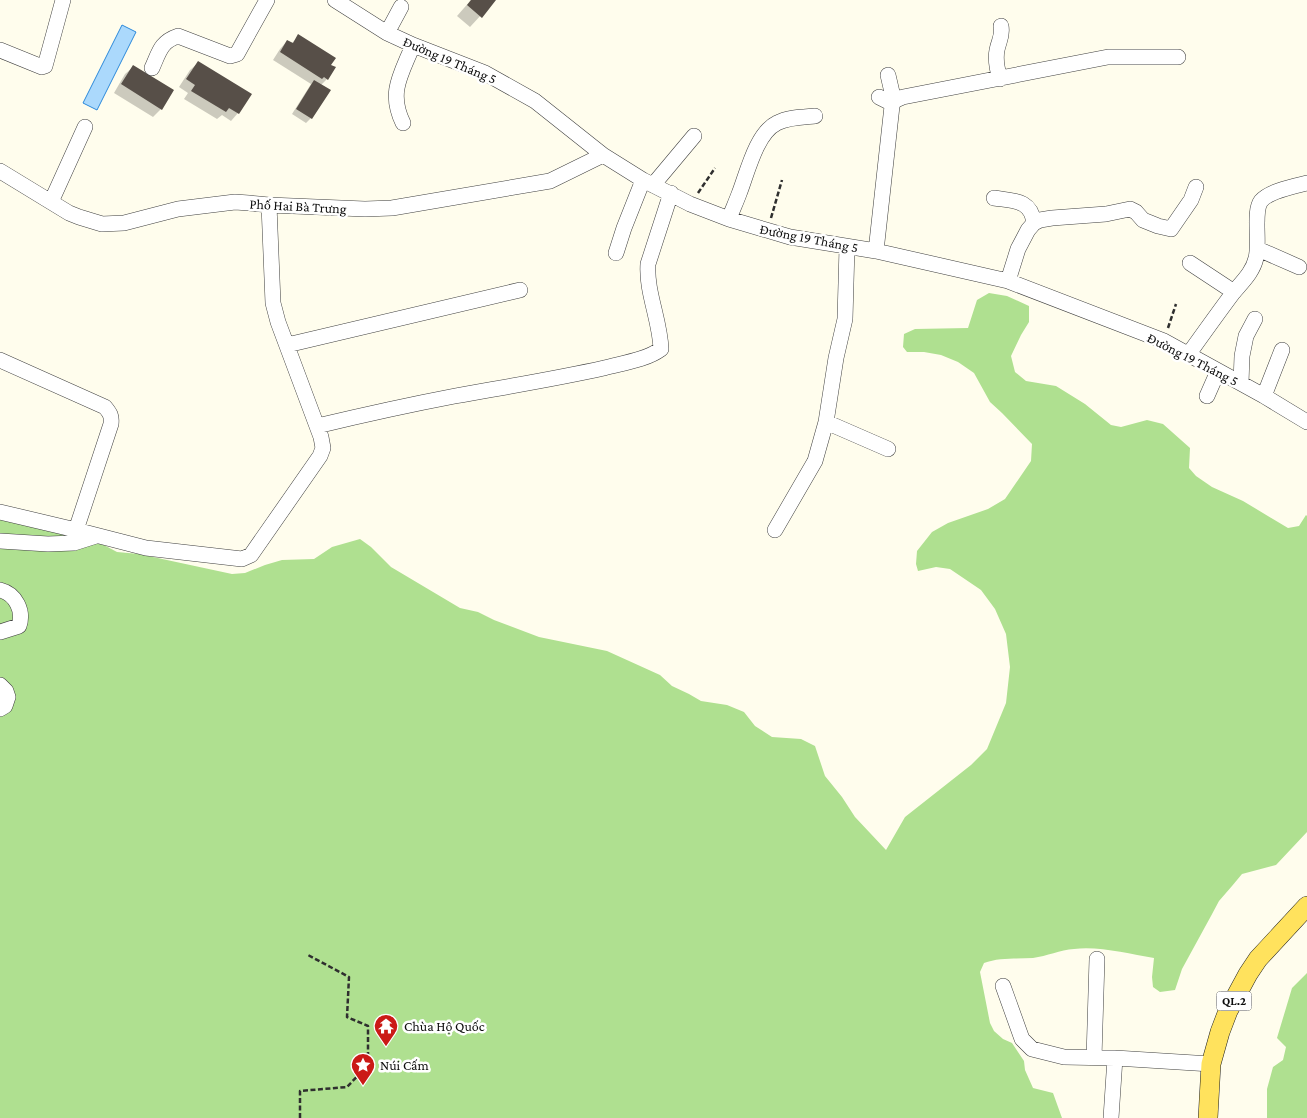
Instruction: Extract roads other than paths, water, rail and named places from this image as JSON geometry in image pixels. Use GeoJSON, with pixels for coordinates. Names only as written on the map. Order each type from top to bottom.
{"type":"FeatureCollection","features":[{"type":"Feature","properties":{"kind":"main road","name":"QL.2"},"geometry":{"type":"LineString","coordinates":[[1208,1118],[1211,1064],[1228,1012],[1258,959],[1307,906]]}},
{"type":"Feature","properties":{"kind":"street"},"geometry":{"type":"LineString","coordinates":[[0,50],[42,67],[45,66],[63,0]]}},
{"type":"Feature","properties":{"kind":"street"},"geometry":{"type":"LineString","coordinates":[[152,68],[161,48],[168,40],[178,36],[230,56],[237,54],[267,0]]}},
{"type":"Feature","properties":{"kind":"street","name":"Đường 19 Tháng 5"},"geometry":{"type":"LineString","coordinates":[[335,0],[387,33],[413,46],[485,73],[535,101],[603,155],[690,204],[729,219],[790,237],[876,251],[1008,281],[1164,341],[1307,422]]}},
{"type":"Feature","properties":{"kind":"street"},"geometry":{"type":"LineString","coordinates":[[387,33],[404,3]]}},
{"type":"Feature","properties":{"kind":"street"},"geometry":{"type":"LineString","coordinates":[[1000,79],[997,66],[997,51],[1002,35],[1001,26]]}},
{"type":"Feature","properties":{"kind":"street"},"geometry":{"type":"LineString","coordinates":[[403,123],[397,112],[395,99],[398,80],[413,46]]}},
{"type":"Feature","properties":{"kind":"street"},"geometry":{"type":"LineString","coordinates":[[879,97],[893,103],[903,98],[1108,57],[1178,57]]}},
{"type":"Feature","properties":{"kind":"street"},"geometry":{"type":"LineString","coordinates":[[876,251],[893,103],[888,75]]}},
{"type":"Feature","properties":{"kind":"street"},"geometry":{"type":"LineString","coordinates":[[729,219],[753,154],[764,134],[776,123],[794,118],[815,116]]}},
{"type":"Feature","properties":{"kind":"street"},"geometry":{"type":"LineString","coordinates":[[51,202],[86,128]]}},
{"type":"Feature","properties":{"kind":"street"},"geometry":{"type":"LineString","coordinates":[[616,253],[624,228],[648,182],[694,136]]}},
{"type":"Feature","properties":{"kind":"street","name":"Phố Hai Bà Trưng"},"geometry":{"type":"LineString","coordinates":[[0,171],[79,217],[102,224],[124,223],[178,209],[235,202],[366,209],[392,208],[550,182],[603,155]]}},
{"type":"Feature","properties":{"kind":"street"},"geometry":{"type":"LineString","coordinates":[[1188,355],[1251,271],[1258,249],[1257,209],[1262,200],[1279,190],[1307,183]]}},
{"type":"Feature","properties":{"kind":"street"},"geometry":{"type":"LineString","coordinates":[[1008,281],[1018,248],[1028,230],[1034,223],[1040,220],[1106,214],[1130,209],[1136,212],[1143,220],[1172,229],[1191,200],[1196,187]]}},
{"type":"Feature","properties":{"kind":"street"},"geometry":{"type":"LineString","coordinates":[[317,426],[445,398],[558,378],[654,355],[662,349],[661,335],[650,291],[648,264],[671,193]]}},
{"type":"Feature","properties":{"kind":"street"},"geometry":{"type":"LineString","coordinates":[[994,198],[1024,204],[1030,210],[1034,223]]}},
{"type":"Feature","properties":{"kind":"street"},"geometry":{"type":"LineString","coordinates":[[0,512],[146,548],[242,559],[251,555],[320,456],[323,448],[321,437],[278,322],[273,303],[269,205]]}},
{"type":"Feature","properties":{"kind":"street"},"geometry":{"type":"LineString","coordinates":[[775,530],[815,461],[826,422],[836,358],[845,319],[847,247]]}},
{"type":"Feature","properties":{"kind":"street"},"geometry":{"type":"LineString","coordinates":[[1258,249],[1299,267]]}},
{"type":"Feature","properties":{"kind":"street"},"geometry":{"type":"LineString","coordinates":[[1190,263],[1234,292]]}},
{"type":"Feature","properties":{"kind":"street"},"geometry":{"type":"LineString","coordinates":[[287,345],[520,290]]}},
{"type":"Feature","properties":{"kind":"street"},"geometry":{"type":"LineString","coordinates":[[1241,383],[1242,356],[1246,336],[1255,319]]}},
{"type":"Feature","properties":{"kind":"street"},"geometry":{"type":"LineString","coordinates":[[1264,396],[1282,350]]}},
{"type":"Feature","properties":{"kind":"street"},"geometry":{"type":"LineString","coordinates":[[0,360],[105,407],[110,413],[112,418],[111,424],[76,530]]}},
{"type":"Feature","properties":{"kind":"street"},"geometry":{"type":"LineString","coordinates":[[1207,396],[1218,370]]}},
{"type":"Feature","properties":{"kind":"street"},"geometry":{"type":"LineString","coordinates":[[826,422],[888,449]]}},
{"type":"Feature","properties":{"kind":"street"},"geometry":{"type":"LineString","coordinates":[[0,541],[74,543],[98,535]]}},
{"type":"Feature","properties":{"kind":"street"},"geometry":{"type":"LineString","coordinates":[[0,590],[13,597],[19,607],[21,618],[19,626],[0,632]]}},
{"type":"Feature","properties":{"kind":"street"},"geometry":{"type":"LineString","coordinates":[[0,685],[6,691],[8,697],[5,706],[0,709]]}},
{"type":"Feature","properties":{"kind":"street"},"geometry":{"type":"LineString","coordinates":[[1094,1058],[1097,959]]}},
{"type":"Feature","properties":{"kind":"street"},"geometry":{"type":"LineString","coordinates":[[1002,986],[1022,1039],[1032,1049],[1064,1057],[1211,1064]]}},
{"type":"Feature","properties":{"kind":"street"},"geometry":{"type":"LineString","coordinates":[[1112,1118],[1116,1058]]}},
{"type":"Feature","properties":{"kind":"water"},"geometry":{"type":"Polygon","coordinates":[[[122,25],[136,32],[97,110],[83,103],[122,25]]]}},
{"type":"Feature","properties":{"kind":"place","name":"Chùa Hộ Quốc"},"geometry":{"type":"Point","coordinates":[386,1047]}},
{"type":"Feature","properties":{"kind":"place","name":"Núi Cấm"},"geometry":{"type":"Point","coordinates":[363,1086]}}]}
